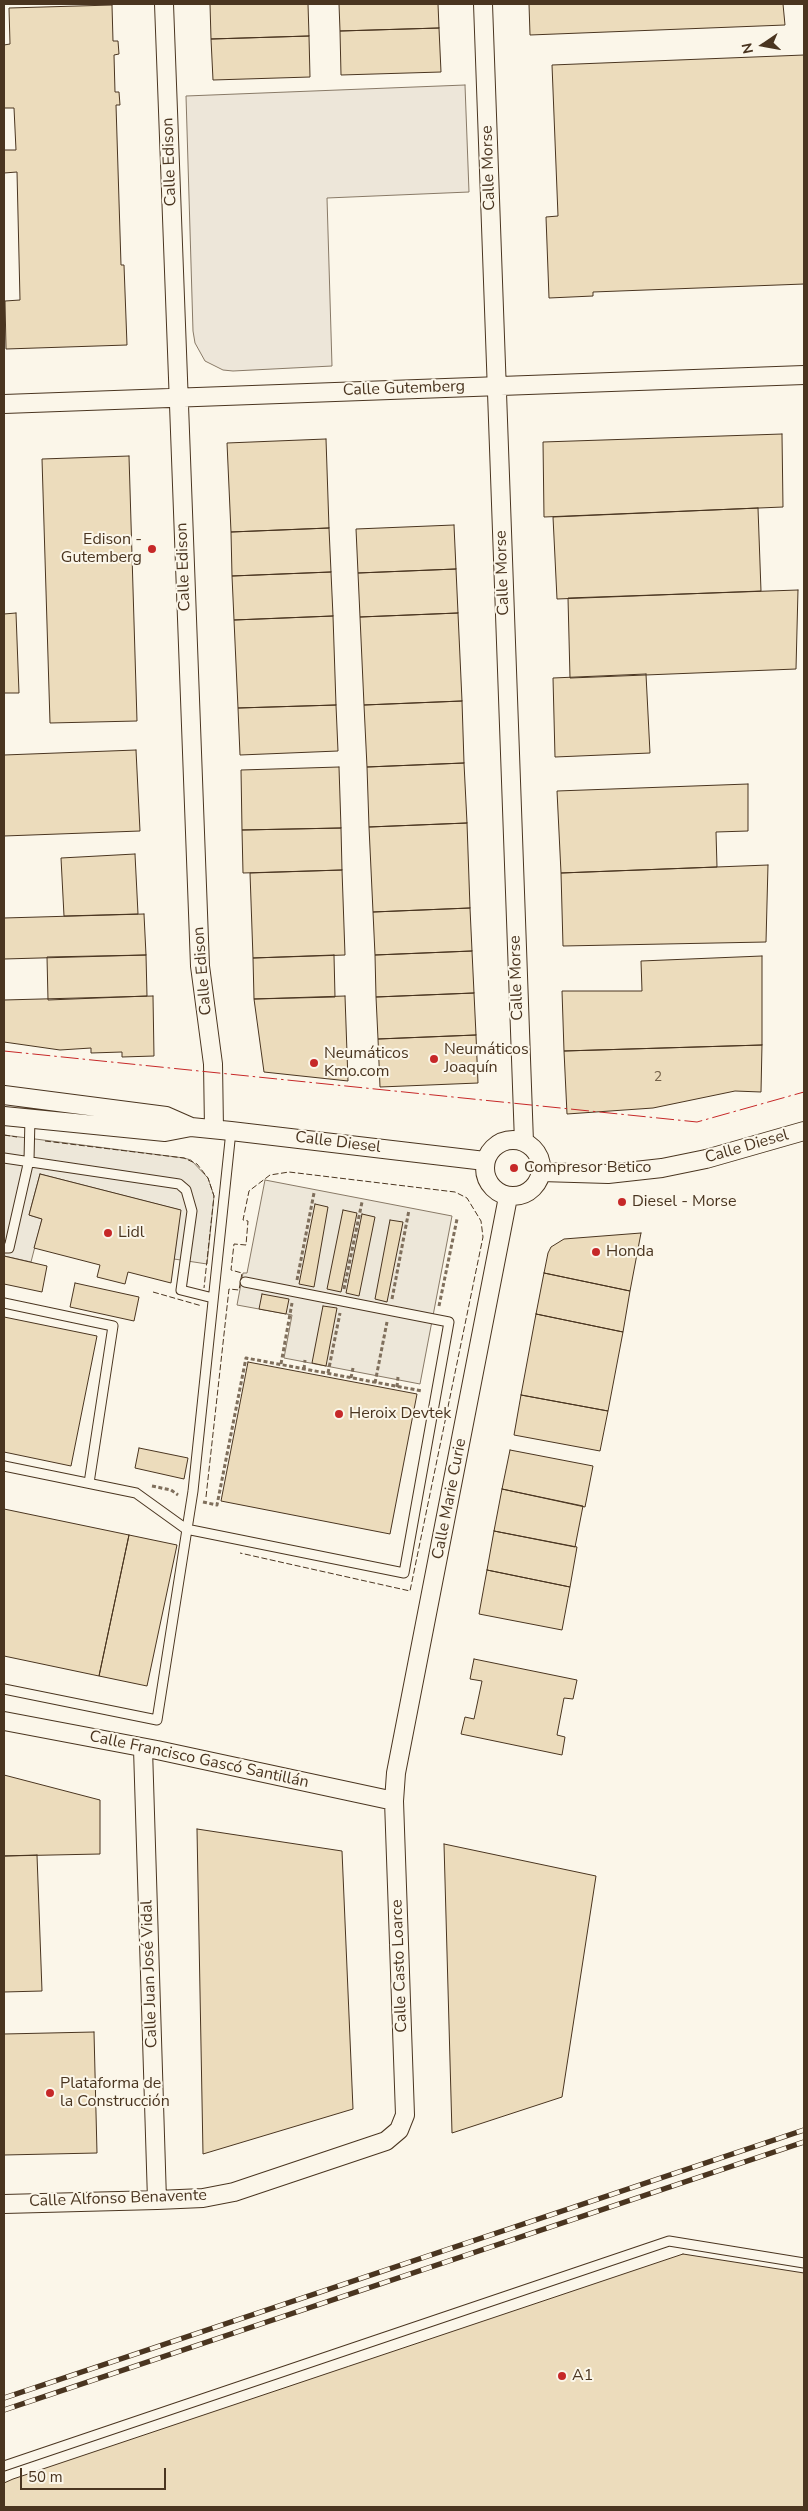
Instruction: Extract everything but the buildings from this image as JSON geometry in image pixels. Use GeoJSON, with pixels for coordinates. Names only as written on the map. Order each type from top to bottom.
{"type":"FeatureCollection","features":[{"type":"Feature","properties":{"kind":"street","name":"Calle Edison"},"geometry":{"type":"LineString","coordinates":[[164,4],[200,966],[212,1064],[223,1130]]}},
{"type":"Feature","properties":{"kind":"street","name":"Calle Morse"},"geometry":{"type":"LineString","coordinates":[[483,4],[524,1142]]}},
{"type":"Feature","properties":{"kind":"street","name":"Calle Gutemberg"},"geometry":{"type":"LineString","coordinates":[[4,404],[804,375]]}},
{"type":"Feature","properties":{"kind":"street","name":"Calle Diesel"},"geometry":{"type":"LineString","coordinates":[[4,1095],[166,1116],[191,1127]]}},
{"type":"Feature","properties":{"kind":"street","name":"Calle Diesel"},"geometry":{"type":"LineString","coordinates":[[4,1116],[165,1132],[191,1127],[485,1161]]}},
{"type":"Feature","properties":{"kind":"street","name":"Calle Diesel"},"geometry":{"type":"LineString","coordinates":[[541,1172],[608,1174],[662,1168],[706,1160],[804,1131]]}},
{"type":"Feature","properties":{"kind":"street"},"geometry":{"type":"LineString","coordinates":[[514,1139],[524,1142],[538,1154],[541,1172],[538,1183],[530,1191],[520,1196],[508,1196],[499,1193],[487,1180],[485,1161],[496,1145],[514,1139]]}},
{"type":"Feature","properties":{"kind":"street","name":"Calle Marie Curie"},"geometry":{"type":"LineString","coordinates":[[394,1801],[396,1773],[508,1196]]}},
{"type":"Feature","properties":{"kind":"street","name":"Calle Francisco Gascó Santillán"},"geometry":{"type":"LineString","coordinates":[[4,1721],[394,1801]]}},
{"type":"Feature","properties":{"kind":"street","name":"Calle Juan José Vidal"},"geometry":{"type":"LineString","coordinates":[[142,1749],[157,2200]]}},
{"type":"Feature","properties":{"kind":"street","name":"Calle Casto Loarce"},"geometry":{"type":"LineString","coordinates":[[394,1801],[405,2115],[399,2130]]}},
{"type":"Feature","properties":{"kind":"street","name":"Calle Alfonso Benavente"},"geometry":{"type":"LineString","coordinates":[[4,2204],[203,2198],[234,2192],[386,2141],[399,2130]]}},
{"type":"Feature","properties":{"kind":"lane"},"geometry":{"type":"LineString","coordinates":[[4,1248],[9,1248],[29,1160],[30,1118]]}},
{"type":"Feature","properties":{"kind":"lane"},"geometry":{"type":"LineString","coordinates":[[4,1689],[157,1720],[192,1499],[213,1298],[223,1130]]}},
{"type":"Feature","properties":{"kind":"lane"},"geometry":{"type":"LineString","coordinates":[[4,1158],[29,1160],[179,1184],[186,1190],[192,1211],[181,1290],[213,1298]]}},
{"type":"Feature","properties":{"kind":"lane"},"geometry":{"type":"LineString","coordinates":[[4,1466],[136,1493],[186,1529],[404,1573],[449,1322],[245,1282]]}},
{"type":"Feature","properties":{"kind":"lane"},"geometry":{"type":"LineString","coordinates":[[4,1303],[113,1326],[88,1484]]}},
{"type":"Feature","properties":{"kind":"lane"},"geometry":{"type":"LineString","coordinates":[[4,2466],[669,2241],[804,2263]]}},
{"type":"Feature","properties":{"kind":"path"},"geometry":{"type":"LineString","coordinates":[[436,1319],[456,1219]]}},
{"type":"Feature","properties":{"kind":"path"},"geometry":{"type":"LineString","coordinates":[[144,1484],[172,1490],[180,1496],[217,1505],[246,1358],[422,1392],[424,1382]]}},
{"type":"Feature","properties":{"kind":"path"},"geometry":{"type":"LineString","coordinates":[[304,1369],[305,1360]]}},
{"type":"Feature","properties":{"kind":"path"},"geometry":{"type":"LineString","coordinates":[[351,1378],[353,1368]]}},
{"type":"Feature","properties":{"kind":"path"},"geometry":{"type":"LineString","coordinates":[[397,1387],[398,1377]]}},
{"type":"Feature","properties":{"kind":"shaded area"},"geometry":{"type":"Polygon","coordinates":[[[465,85],[469,192],[327,198],[332,366],[233,371],[223,370],[205,361],[195,343],[193,331],[186,96],[465,85]]]}},
{"type":"Feature","properties":{"kind":"shaded area"},"geometry":{"type":"Polygon","coordinates":[[[4,1135],[191,1160],[208,1178],[214,1196],[207,1264],[174,1259],[180,1210],[40,1174],[29,1215],[42,1219],[31,1262],[4,1256],[4,1135]]]}},
{"type":"Feature","properties":{"kind":"shaded area"},"geometry":{"type":"Polygon","coordinates":[[[265,1180],[452,1216],[420,1384],[284,1358],[292,1315],[237,1305],[243,1273],[247,1273],[265,1180]]]}},
{"type":"Feature","properties":{"kind":"railway"},"geometry":{"type":"LineString","coordinates":[[4,2398],[804,2130]]}},
{"type":"Feature","properties":{"kind":"railway"},"geometry":{"type":"LineString","coordinates":[[4,2410],[804,2142]]}},
{"type":"Feature","properties":{"kind":"fence"},"geometry":{"type":"LineString","coordinates":[[4,1135],[17,1137]]}},
{"type":"Feature","properties":{"kind":"fence"},"geometry":{"type":"LineString","coordinates":[[45,1141],[184,1158],[197,1164],[208,1178],[214,1196],[204,1288]]}},
{"type":"Feature","properties":{"kind":"fence"},"geometry":{"type":"LineString","coordinates":[[206,1497],[229,1289],[239,1290],[242,1273],[231,1270],[234,1244],[246,1245],[248,1221],[243,1220],[249,1191],[270,1175],[289,1172],[455,1192],[467,1198],[481,1221],[483,1237],[410,1591],[240,1553]]}},
{"type":"Feature","properties":{"kind":"fence"},"geometry":{"type":"LineString","coordinates":[[153,1292],[202,1306]]}},
{"type":"Feature","properties":{"kind":"power"},"geometry":{"type":"LineString","coordinates":[[4,1051],[697,1122],[804,1092]]}},
{"type":"Feature","properties":{"kind":"place","name":"Edison - Gutemberg"},"geometry":{"type":"Point","coordinates":[152,549]}},
{"type":"Feature","properties":{"kind":"place","name":"Neumáticos Joaquín"},"geometry":{"type":"Point","coordinates":[434,1059]}},
{"type":"Feature","properties":{"kind":"place","name":"Neumáticos Kmo.com"},"geometry":{"type":"Point","coordinates":[314,1063]}},
{"type":"Feature","properties":{"kind":"place","name":"Compresor Betico"},"geometry":{"type":"Point","coordinates":[514,1168]}},
{"type":"Feature","properties":{"kind":"place","name":"Diesel - Morse"},"geometry":{"type":"Point","coordinates":[622,1202]}},
{"type":"Feature","properties":{"kind":"place","name":"Lidl"},"geometry":{"type":"Point","coordinates":[108,1233]}},
{"type":"Feature","properties":{"kind":"place","name":"Honda"},"geometry":{"type":"Point","coordinates":[596,1252]}},
{"type":"Feature","properties":{"kind":"place","name":"Heroix Devtek"},"geometry":{"type":"Point","coordinates":[339,1414]}},
{"type":"Feature","properties":{"kind":"place","name":"Plataforma de la Construcción"},"geometry":{"type":"Point","coordinates":[50,2093]}},
{"type":"Feature","properties":{"kind":"place","name":"A1"},"geometry":{"type":"Point","coordinates":[562,2376]}}]}
